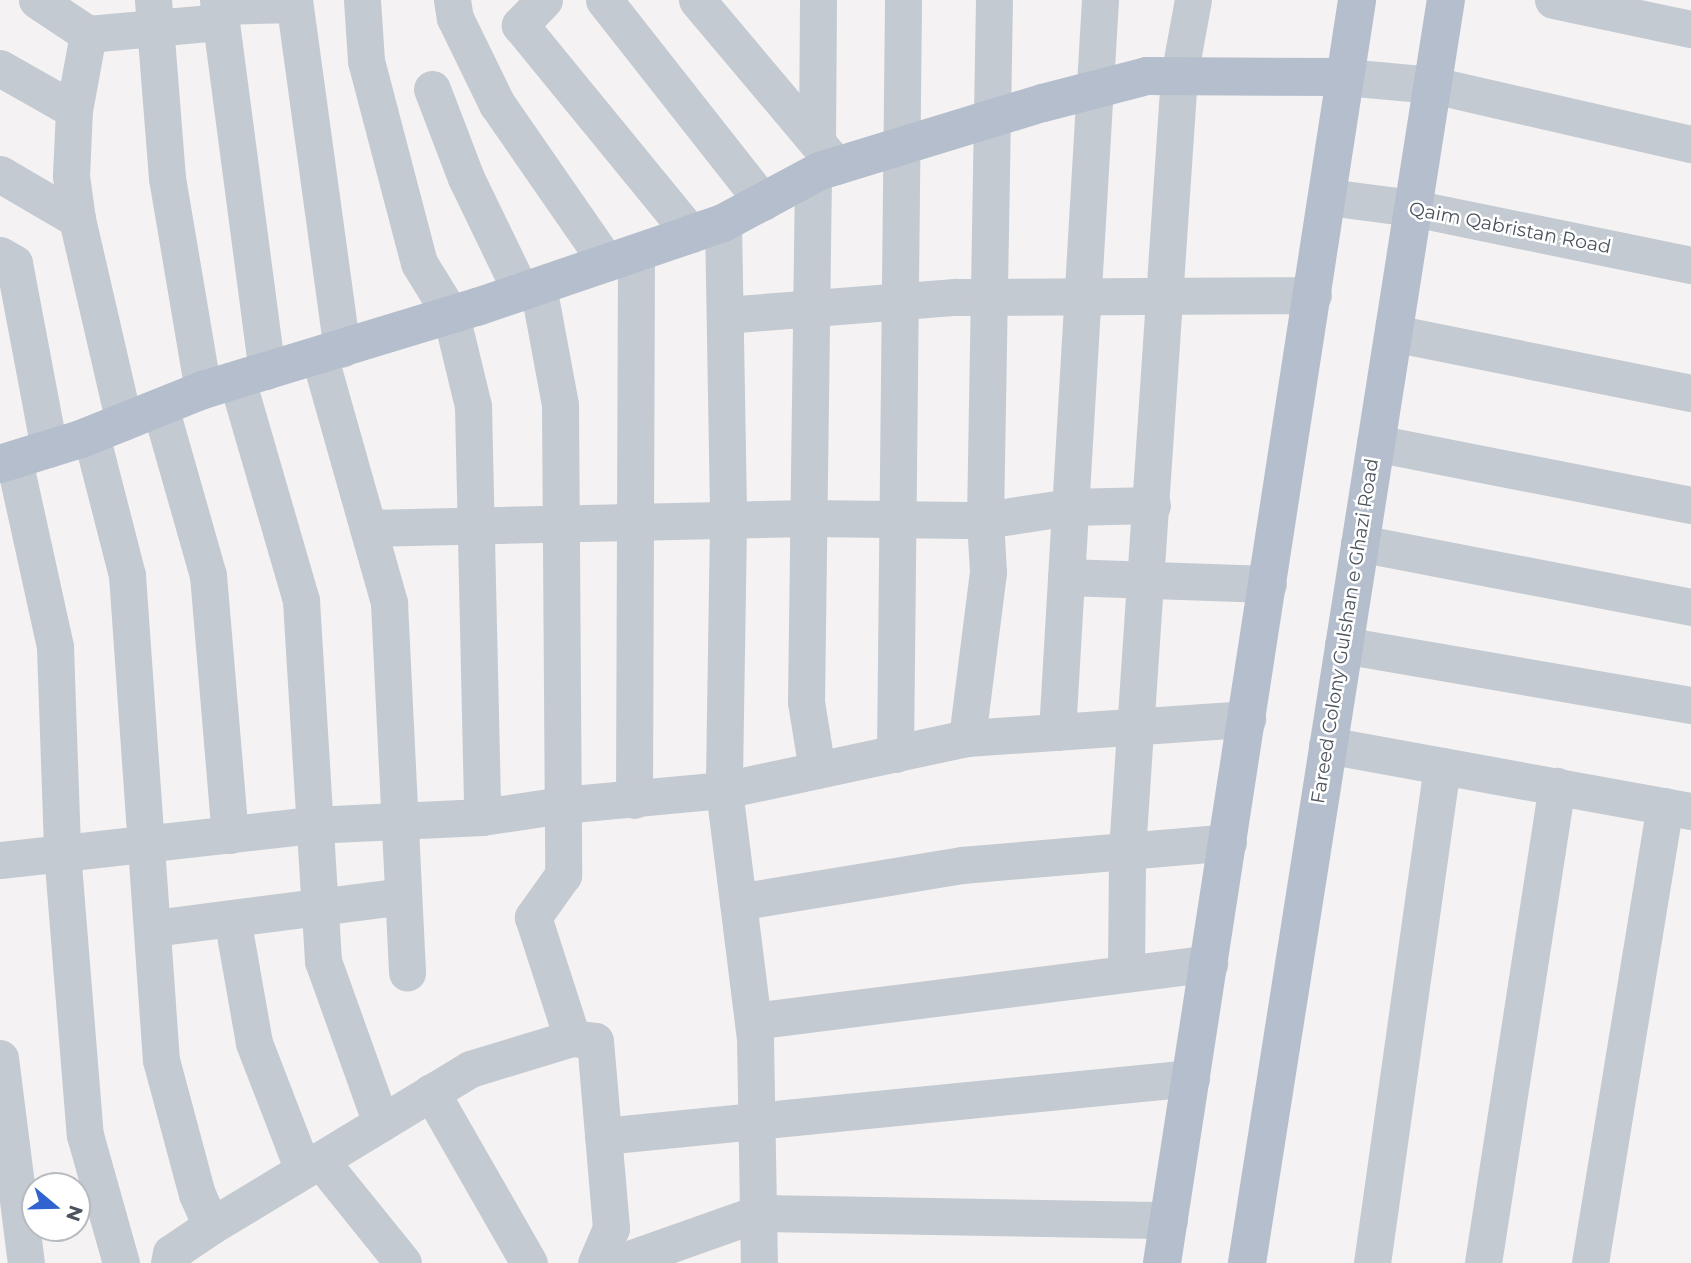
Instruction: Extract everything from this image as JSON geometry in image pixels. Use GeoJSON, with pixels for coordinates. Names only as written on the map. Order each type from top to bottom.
{"type":"FeatureCollection","features":[{"type":"Feature","properties":{"kind":"main road"},"geometry":{"type":"LineString","coordinates":[[1162,1263],[1357,0]]}},
{"type":"Feature","properties":{"kind":"main road","name":"Fareed Colony Gulshan e Ghazi Road"},"geometry":{"type":"LineString","coordinates":[[1247,1263],[1446,0]]}},
{"type":"Feature","properties":{"kind":"main road"},"geometry":{"type":"LineString","coordinates":[[21,458],[236,381],[452,315],[707,229],[763,202],[822,161],[905,145],[1147,76],[1345,77]]}},
{"type":"Feature","properties":{"kind":"street"},"geometry":{"type":"LineString","coordinates":[[37,0],[88,34]]}},
{"type":"Feature","properties":{"kind":"street"},"geometry":{"type":"LineString","coordinates":[[362,0],[366,61],[419,264],[452,315],[473,406],[482,817]]}},
{"type":"Feature","properties":{"kind":"street"},"geometry":{"type":"LineString","coordinates":[[452,0],[455,18],[497,104],[622,258],[635,524],[634,800]]}},
{"type":"Feature","properties":{"kind":"street"},"geometry":{"type":"LineString","coordinates":[[544,0],[520,25],[707,229],[724,315],[728,523],[724,790],[753,1021],[759,1122],[759,1263]]}},
{"type":"Feature","properties":{"kind":"street"},"geometry":{"type":"LineString","coordinates":[[604,0],[763,202]]}},
{"type":"Feature","properties":{"kind":"street"},"geometry":{"type":"LineString","coordinates":[[697,0],[822,161]]}},
{"type":"Feature","properties":{"kind":"street"},"geometry":{"type":"LineString","coordinates":[[817,770],[806,702],[811,309],[822,161],[818,0]]}},
{"type":"Feature","properties":{"kind":"street"},"geometry":{"type":"LineString","coordinates":[[895,754],[905,145],[903,0]]}},
{"type":"Feature","properties":{"kind":"street"},"geometry":{"type":"LineString","coordinates":[[967,738],[988,572],[985,520],[991,297],[994,0]]}},
{"type":"Feature","properties":{"kind":"street"},"geometry":{"type":"LineString","coordinates":[[1057,732],[1100,0]]}},
{"type":"Feature","properties":{"kind":"street"},"geometry":{"type":"LineString","coordinates":[[1126,973],[1127,850],[1138,726],[1179,76],[1192,0]]}},
{"type":"Feature","properties":{"kind":"street"},"geometry":{"type":"LineString","coordinates":[[88,34],[154,14],[294,2],[330,352],[368,528],[388,603],[397,824],[407,974]]}},
{"type":"Feature","properties":{"kind":"street"},"geometry":{"type":"LineString","coordinates":[[1576,2],[1691,29]]}},
{"type":"Feature","properties":{"kind":"street"},"geometry":{"type":"LineString","coordinates":[[219,9],[236,381]]}},
{"type":"Feature","properties":{"kind":"street"},"geometry":{"type":"LineString","coordinates":[[154,14],[167,178],[236,381],[301,601],[312,825],[323,961],[381,1123]]}},
{"type":"Feature","properties":{"kind":"street"},"geometry":{"type":"LineString","coordinates":[[88,34],[74,110],[71,176],[127,575],[154,928],[161,1060],[197,1194],[211,1226]]}},
{"type":"Feature","properties":{"kind":"street"},"geometry":{"type":"LineString","coordinates":[[0,68],[74,110]]}},
{"type":"Feature","properties":{"kind":"street"},"geometry":{"type":"LineString","coordinates":[[1345,77],[1433,85],[1691,144]]}},
{"type":"Feature","properties":{"kind":"street"},"geometry":{"type":"LineString","coordinates":[[432,89],[466,178],[530,289],[560,405],[563,875],[533,917],[572,1038]]}},
{"type":"Feature","properties":{"kind":"street"},"geometry":{"type":"LineString","coordinates":[[0,174],[77,219]]}},
{"type":"Feature","properties":{"kind":"street","name":"Qaim Qabristan Road"},"geometry":{"type":"LineString","coordinates":[[1328,197],[1413,208],[1691,265]]}},
{"type":"Feature","properties":{"kind":"street"},"geometry":{"type":"LineString","coordinates":[[0,255],[14,263],[21,458],[55,647],[62,852],[85,1135],[121,1263]]}},
{"type":"Feature","properties":{"kind":"street"},"geometry":{"type":"LineString","coordinates":[[724,315],[991,297],[1313,295]]}},
{"type":"Feature","properties":{"kind":"street"},"geometry":{"type":"LineString","coordinates":[[1393,333],[1691,393]]}},
{"type":"Feature","properties":{"kind":"street"},"geometry":{"type":"LineString","coordinates":[[160,407],[208,575],[230,835]]}},
{"type":"Feature","properties":{"kind":"street"},"geometry":{"type":"LineString","coordinates":[[1376,443],[1691,505]]}},
{"type":"Feature","properties":{"kind":"street"},"geometry":{"type":"LineString","coordinates":[[368,528],[728,523],[809,518],[985,520],[1070,506],[1152,505]]}},
{"type":"Feature","properties":{"kind":"street"},"geometry":{"type":"LineString","coordinates":[[1359,543],[1691,607]]}},
{"type":"Feature","properties":{"kind":"street"},"geometry":{"type":"LineString","coordinates":[[1066,577],[1268,584]]}},
{"type":"Feature","properties":{"kind":"street"},"geometry":{"type":"LineString","coordinates":[[1343,645],[1691,705]]}},
{"type":"Feature","properties":{"kind":"street"},"geometry":{"type":"LineString","coordinates":[[0,859],[312,825],[397,824],[482,817],[562,805],[724,790],[967,738],[1247,719]]}},
{"type":"Feature","properties":{"kind":"street"},"geometry":{"type":"LineString","coordinates":[[1327,745],[1678,808],[1590,1263]]}},
{"type":"Feature","properties":{"kind":"street"},"geometry":{"type":"LineString","coordinates":[[1372,1263],[1442,766]]}},
{"type":"Feature","properties":{"kind":"street"},"geometry":{"type":"LineString","coordinates":[[1483,1263],[1557,786]]}},
{"type":"Feature","properties":{"kind":"street"},"geometry":{"type":"LineString","coordinates":[[738,902],[962,865],[1228,842]]}},
{"type":"Feature","properties":{"kind":"street"},"geometry":{"type":"LineString","coordinates":[[154,928],[403,896]]}},
{"type":"Feature","properties":{"kind":"street"},"geometry":{"type":"LineString","coordinates":[[232,918],[254,1043],[312,1165],[403,1263]]}},
{"type":"Feature","properties":{"kind":"street"},"geometry":{"type":"LineString","coordinates":[[753,1021],[1209,963]]}},
{"type":"Feature","properties":{"kind":"street"},"geometry":{"type":"LineString","coordinates":[[169,1263],[171,1253],[211,1226],[470,1069],[572,1038],[595,1041],[611,1228],[596,1263]]}},
{"type":"Feature","properties":{"kind":"street"},"geometry":{"type":"LineString","coordinates":[[0,1058],[26,1263]]}},
{"type":"Feature","properties":{"kind":"street"},"geometry":{"type":"LineString","coordinates":[[603,1136],[1191,1078]]}},
{"type":"Feature","properties":{"kind":"street"},"geometry":{"type":"LineString","coordinates":[[431,1092],[529,1263]]}},
{"type":"Feature","properties":{"kind":"street"},"geometry":{"type":"LineString","coordinates":[[618,1263],[759,1213],[1169,1220]]}}]}
